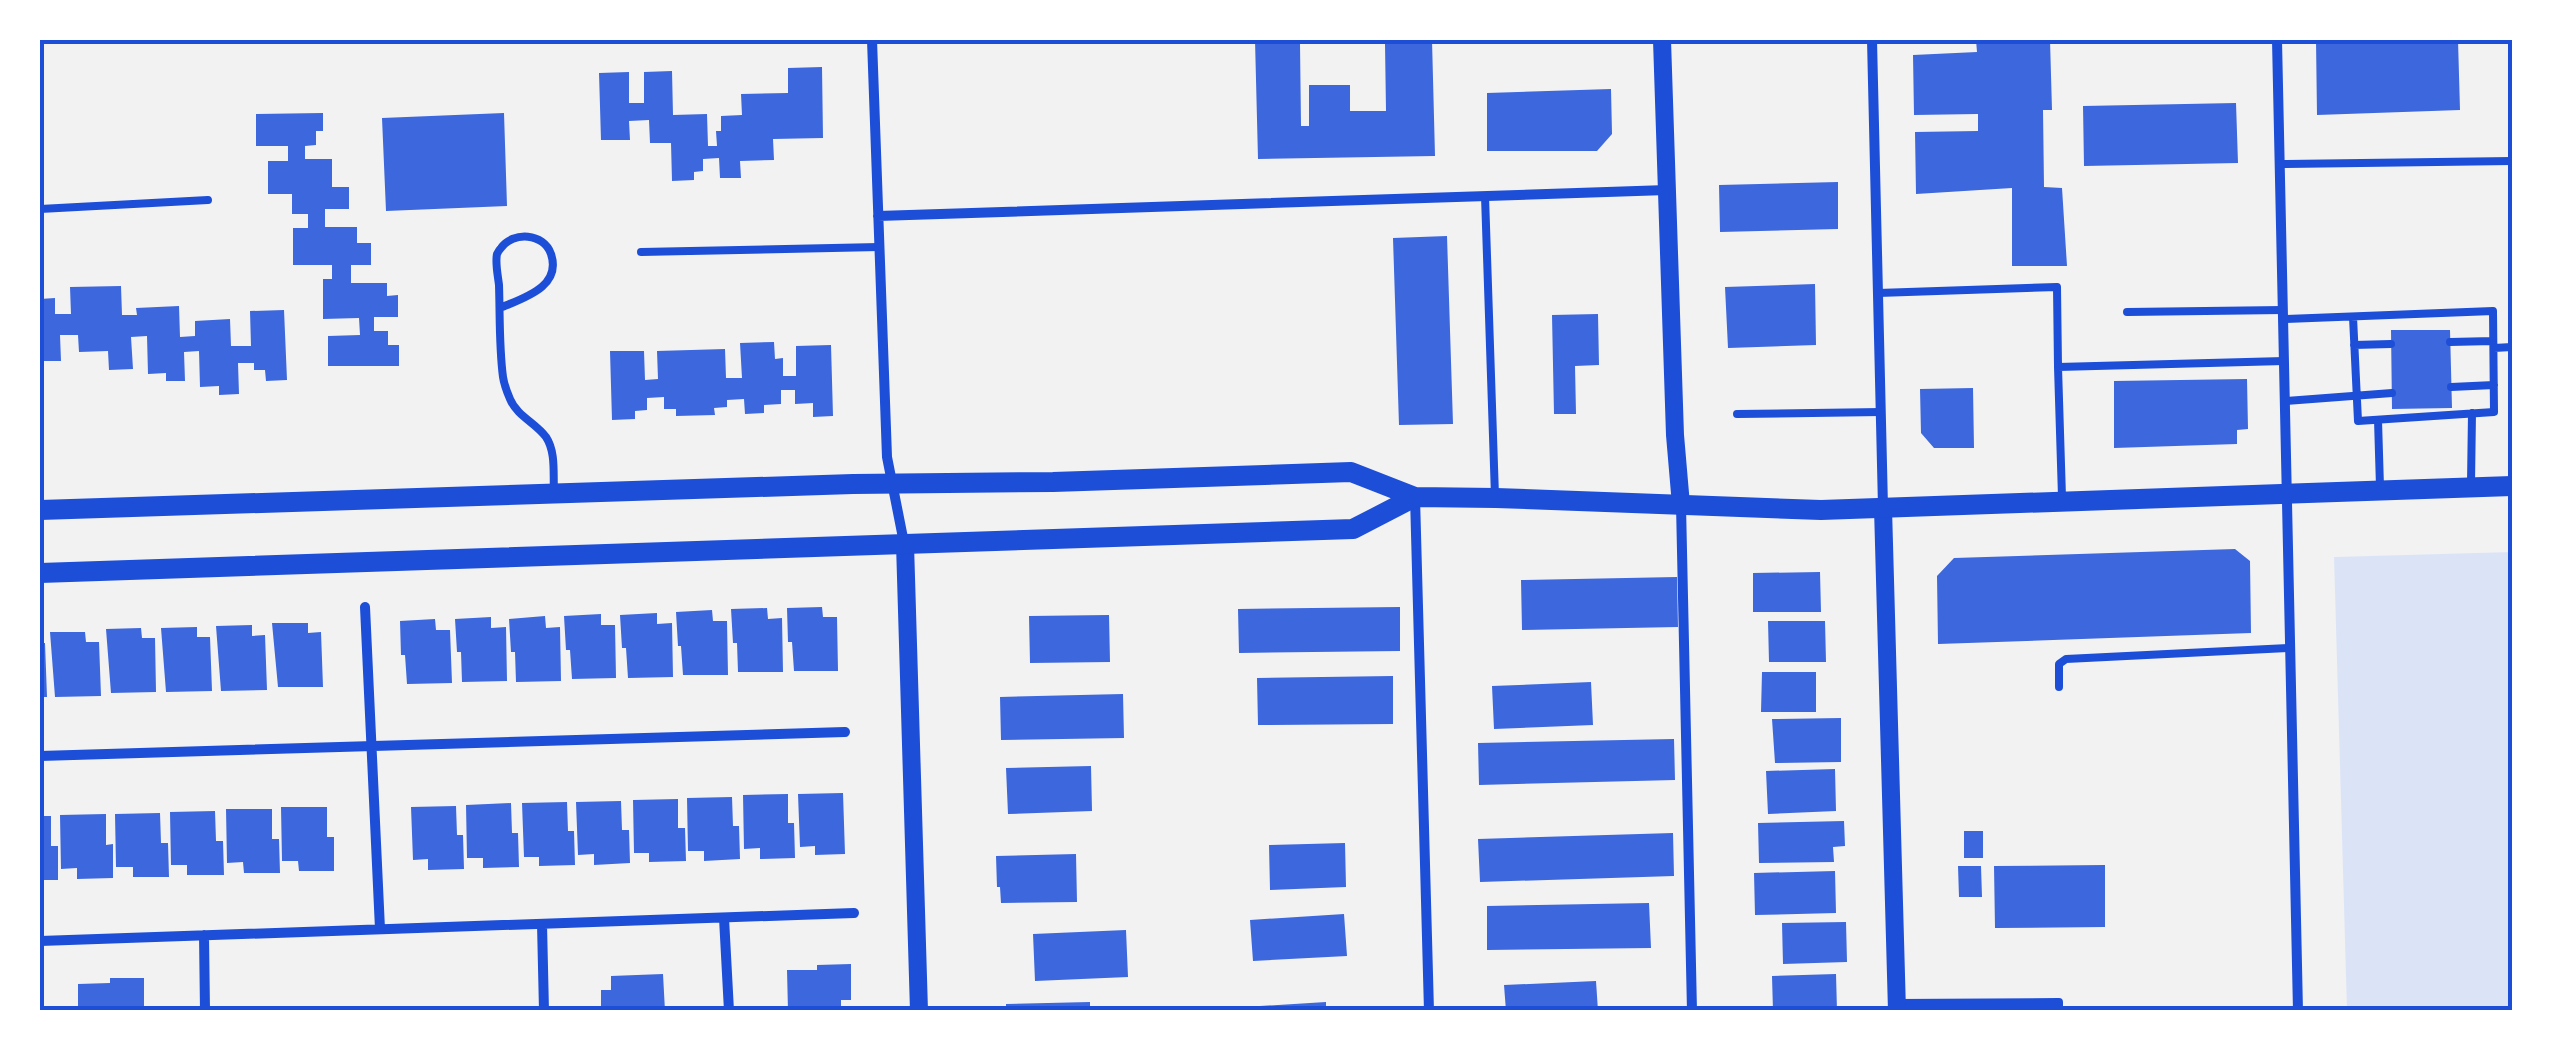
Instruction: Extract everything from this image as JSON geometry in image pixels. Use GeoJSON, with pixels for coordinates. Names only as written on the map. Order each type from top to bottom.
{"type":"FeatureCollection","features":[{"type":"Feature","properties":{"kind":"main road"},"geometry":{"type":"LineString","coordinates":[[40,510],[1351,472],[1415,497],[1806,510],[2512,486]]}},
{"type":"Feature","properties":{"kind":"main road"},"geometry":{"type":"LineString","coordinates":[[40,573],[1353,529],[1415,497]]}},
{"type":"Feature","properties":{"kind":"street"},"geometry":{"type":"LineString","coordinates":[[872,40],[886,457],[905,544],[919,1011]]}},
{"type":"Feature","properties":{"kind":"street"},"geometry":{"type":"LineString","coordinates":[[1662,40],[1675,435],[1681,505],[1692,1011]]}},
{"type":"Feature","properties":{"kind":"street"},"geometry":{"type":"LineString","coordinates":[[1872,40],[1897,1007]]}},
{"type":"Feature","properties":{"kind":"street"},"geometry":{"type":"LineString","coordinates":[[2277,40],[2298,1011]]}},
{"type":"Feature","properties":{"kind":"street"},"geometry":{"type":"LineString","coordinates":[[878,216],[1667,190]]}},
{"type":"Feature","properties":{"kind":"street"},"geometry":{"type":"LineString","coordinates":[[1415,497],[1429,1011]]}},
{"type":"Feature","properties":{"kind":"street"},"geometry":{"type":"LineString","coordinates":[[365,607],[380,929]]}},
{"type":"Feature","properties":{"kind":"street"},"geometry":{"type":"LineString","coordinates":[[40,756],[844,732]]}},
{"type":"Feature","properties":{"kind":"street"},"geometry":{"type":"LineString","coordinates":[[40,940],[854,913]]}},
{"type":"Feature","properties":{"kind":"street"},"geometry":{"type":"LineString","coordinates":[[724,918],[730,1011]]}},
{"type":"Feature","properties":{"kind":"street"},"geometry":{"type":"LineString","coordinates":[[542,924],[544,1011]]}},
{"type":"Feature","properties":{"kind":"street"},"geometry":{"type":"LineString","coordinates":[[204,935],[205,1011]]}},
{"type":"Feature","properties":{"kind":"lane"},"geometry":{"type":"LineString","coordinates":[[2280,164],[2512,161]]}},
{"type":"Feature","properties":{"kind":"lane"},"geometry":{"type":"LineString","coordinates":[[1485,196],[1496,498]]}},
{"type":"Feature","properties":{"kind":"lane"},"geometry":{"type":"LineString","coordinates":[[40,209],[208,200]]}},
{"type":"Feature","properties":{"kind":"lane"},"geometry":{"type":"LineString","coordinates":[[500,308],[530,295],[550,278],[552,257],[543,243],[518,236],[501,246],[497,254],[503,380],[510,402],[546,437],[552,453],[554,494]]}},
{"type":"Feature","properties":{"kind":"lane"},"geometry":{"type":"LineString","coordinates":[[640,252],[879,247]]}},
{"type":"Feature","properties":{"kind":"lane"},"geometry":{"type":"LineString","coordinates":[[1878,293],[2057,287],[2062,501]]}},
{"type":"Feature","properties":{"kind":"lane"},"geometry":{"type":"LineString","coordinates":[[2127,312],[2353,316],[2493,312],[2494,412],[2358,421],[2353,316]]}},
{"type":"Feature","properties":{"kind":"lane"},"geometry":{"type":"LineString","coordinates":[[2450,342],[2512,348]]}},
{"type":"Feature","properties":{"kind":"lane"},"geometry":{"type":"LineString","coordinates":[[2354,345],[2391,344]]}},
{"type":"Feature","properties":{"kind":"lane"},"geometry":{"type":"LineString","coordinates":[[2058,367],[2284,361]]}},
{"type":"Feature","properties":{"kind":"lane"},"geometry":{"type":"LineString","coordinates":[[2452,387],[2494,385]]}},
{"type":"Feature","properties":{"kind":"lane"},"geometry":{"type":"LineString","coordinates":[[2285,401],[2392,393]]}},
{"type":"Feature","properties":{"kind":"lane"},"geometry":{"type":"LineString","coordinates":[[1737,414],[1881,412]]}},
{"type":"Feature","properties":{"kind":"lane"},"geometry":{"type":"LineString","coordinates":[[2471,488],[2472,413]]}},
{"type":"Feature","properties":{"kind":"lane"},"geometry":{"type":"LineString","coordinates":[[2378,420],[2380,491]]}},
{"type":"Feature","properties":{"kind":"lane"},"geometry":{"type":"LineString","coordinates":[[2060,687],[2060,664],[2066,659],[2290,648]]}},
{"type":"Feature","properties":{"kind":"lane"},"geometry":{"type":"LineString","coordinates":[[1897,1007],[2059,1002],[2059,1011]]}},
{"type":"Feature","properties":{"kind":"shaded area"},"geometry":{"type":"Polygon","coordinates":[[[2512,552],[2512,1011],[2347,1011],[2334,557],[2512,552]]]}},
{"type":"Feature","properties":{"kind":"building"},"geometry":{"type":"Polygon","coordinates":[[[1255,40],[1432,40],[1435,156],[1258,159],[1255,40]],[[1300,44],[1301,126],[1309,126],[1309,85],[1350,85],[1350,111],[1386,111],[1385,44],[1300,44]]]}},
{"type":"Feature","properties":{"kind":"building"},"geometry":{"type":"Polygon","coordinates":[[[1976,40],[2050,40],[2052,110],[2043,110],[2044,187],[2062,188],[2067,266],[2012,266],[2012,188],[1916,194],[1915,132],[1978,131],[1978,114],[1914,115],[1913,55],[1977,52],[1976,40]]]}},
{"type":"Feature","properties":{"kind":"building"},"geometry":{"type":"Polygon","coordinates":[[[2316,40],[2458,40],[2460,110],[2317,115],[2316,40]]]}},
{"type":"Feature","properties":{"kind":"building"},"geometry":{"type":"Polygon","coordinates":[[[822,67],[823,138],[773,139],[774,160],[740,161],[741,178],[720,178],[719,158],[703,159],[703,171],[694,172],[694,180],[672,181],[671,143],[650,143],[649,120],[629,121],[630,140],[601,140],[599,73],[629,72],[629,103],[644,103],[644,72],[672,71],[673,115],[707,114],[708,146],[717,146],[721,116],[742,115],[741,94],[788,93],[788,68],[822,67]]]}},
{"type":"Feature","properties":{"kind":"building"},"geometry":{"type":"Polygon","coordinates":[[[1611,89],[1612,134],[1597,151],[1487,151],[1487,93],[1611,89]]]}},
{"type":"Feature","properties":{"kind":"building"},"geometry":{"type":"Polygon","coordinates":[[[2236,103],[2238,163],[2084,166],[2083,106],[2236,103]]]}},
{"type":"Feature","properties":{"kind":"building"},"geometry":{"type":"Polygon","coordinates":[[[323,113],[323,131],[316,131],[316,145],[305,146],[305,159],[332,159],[332,187],[349,187],[349,209],[325,209],[325,227],[357,227],[357,243],[371,243],[371,265],[351,265],[351,283],[387,283],[387,296],[398,295],[398,317],[374,317],[374,331],[388,331],[388,345],[399,345],[399,366],[328,366],[328,336],[360,335],[359,318],[323,319],[323,279],[332,279],[332,265],[293,265],[293,228],[308,228],[308,214],[292,214],[292,194],[268,194],[268,161],[288,161],[288,146],[256,146],[256,114],[323,113]]]}},
{"type":"Feature","properties":{"kind":"building"},"geometry":{"type":"Polygon","coordinates":[[[504,113],[507,206],[386,211],[382,118],[504,113]]]}},
{"type":"Feature","properties":{"kind":"building"},"geometry":{"type":"Polygon","coordinates":[[[1838,182],[1838,229],[1720,232],[1719,185],[1838,182]]]}},
{"type":"Feature","properties":{"kind":"building"},"geometry":{"type":"Polygon","coordinates":[[[1447,236],[1453,424],[1399,425],[1393,238],[1447,236]]]}},
{"type":"Feature","properties":{"kind":"building"},"geometry":{"type":"Polygon","coordinates":[[[1815,284],[1816,345],[1728,348],[1725,287],[1815,284]]]}},
{"type":"Feature","properties":{"kind":"building"},"geometry":{"type":"Polygon","coordinates":[[[121,286],[122,315],[137,315],[136,308],[179,306],[180,337],[195,336],[195,321],[230,319],[231,346],[251,346],[250,311],[284,310],[287,380],[266,381],[265,370],[254,370],[254,363],[238,363],[239,394],[219,395],[219,386],[200,387],[199,351],[184,352],[185,381],[166,381],[166,373],[148,374],[147,336],[131,337],[133,369],[109,370],[108,351],[79,352],[78,335],[60,335],[61,361],[40,361],[40,299],[55,298],[55,314],[71,314],[70,287],[121,286]]]}},
{"type":"Feature","properties":{"kind":"building"},"geometry":{"type":"Polygon","coordinates":[[[1598,314],[1599,365],[1575,366],[1576,414],[1554,414],[1552,315],[1598,314]]]}},
{"type":"Feature","properties":{"kind":"building"},"geometry":{"type":"Polygon","coordinates":[[[2391,330],[2450,330],[2452,408],[2392,409],[2391,330]]]}},
{"type":"Feature","properties":{"kind":"building"},"geometry":{"type":"Polygon","coordinates":[[[774,342],[775,359],[783,358],[783,376],[796,376],[796,346],[831,345],[833,416],[813,417],[813,403],[795,404],[795,390],[781,390],[781,404],[764,405],[764,413],[745,414],[744,399],[727,400],[727,407],[714,408],[715,415],[676,416],[676,409],[664,409],[664,397],[647,398],[647,410],[635,411],[635,419],[612,420],[610,351],[644,351],[645,380],[658,379],[657,351],[725,349],[726,378],[742,378],[740,343],[774,342]]]}},
{"type":"Feature","properties":{"kind":"building"},"geometry":{"type":"Polygon","coordinates":[[[2247,379],[2248,429],[2237,430],[2237,444],[2114,448],[2114,381],[2247,379]]]}},
{"type":"Feature","properties":{"kind":"building"},"geometry":{"type":"Polygon","coordinates":[[[1973,388],[1974,448],[1934,448],[1921,433],[1920,389],[1973,388]]]}},
{"type":"Feature","properties":{"kind":"building"},"geometry":{"type":"Polygon","coordinates":[[[2235,549],[2250,561],[2251,633],[1938,644],[1937,576],[1954,558],[2235,549]]]}},
{"type":"Feature","properties":{"kind":"building"},"geometry":{"type":"Polygon","coordinates":[[[1820,572],[1821,612],[1753,612],[1753,573],[1820,572]]]}},
{"type":"Feature","properties":{"kind":"building"},"geometry":{"type":"Polygon","coordinates":[[[1677,577],[1678,627],[1522,630],[1521,580],[1677,577]]]}},
{"type":"Feature","properties":{"kind":"building"},"geometry":{"type":"Polygon","coordinates":[[[822,607],[823,617],[837,617],[838,671],[794,671],[787,608],[822,607]]]}},
{"type":"Feature","properties":{"kind":"building"},"geometry":{"type":"Polygon","coordinates":[[[1400,607],[1400,651],[1239,653],[1238,609],[1400,607]]]}},
{"type":"Feature","properties":{"kind":"building"},"geometry":{"type":"Polygon","coordinates":[[[767,608],[768,619],[782,618],[783,672],[738,672],[731,609],[767,608]]]}},
{"type":"Feature","properties":{"kind":"building"},"geometry":{"type":"Polygon","coordinates":[[[712,610],[713,621],[727,621],[728,675],[683,675],[676,612],[712,610]]]}},
{"type":"Feature","properties":{"kind":"building"},"geometry":{"type":"Polygon","coordinates":[[[657,613],[657,624],[672,623],[673,677],[628,678],[620,615],[657,613]]]}},
{"type":"Feature","properties":{"kind":"building"},"geometry":{"type":"Polygon","coordinates":[[[601,614],[601,625],[615,625],[616,678],[572,679],[564,616],[601,614]]]}},
{"type":"Feature","properties":{"kind":"building"},"geometry":{"type":"Polygon","coordinates":[[[1109,615],[1110,662],[1030,663],[1029,616],[1109,615]]]}},
{"type":"Feature","properties":{"kind":"building"},"geometry":{"type":"Polygon","coordinates":[[[545,616],[546,628],[560,627],[561,681],[516,682],[509,619],[545,616]]]}},
{"type":"Feature","properties":{"kind":"building"},"geometry":{"type":"Polygon","coordinates":[[[491,617],[491,628],[506,627],[507,681],[462,682],[455,619],[491,617]]]}},
{"type":"Feature","properties":{"kind":"building"},"geometry":{"type":"Polygon","coordinates":[[[435,619],[436,630],[450,630],[452,683],[407,684],[400,621],[435,619]]]}},
{"type":"Feature","properties":{"kind":"building"},"geometry":{"type":"Polygon","coordinates":[[[1768,621],[1825,621],[1826,662],[1769,662],[1768,621]]]}},
{"type":"Feature","properties":{"kind":"building"},"geometry":{"type":"Polygon","coordinates":[[[272,623],[308,623],[308,633],[321,632],[323,687],[278,687],[272,623]]]}},
{"type":"Feature","properties":{"kind":"building"},"geometry":{"type":"Polygon","coordinates":[[[252,625],[252,636],[265,635],[267,690],[221,691],[216,626],[252,625]]]}},
{"type":"Feature","properties":{"kind":"building"},"geometry":{"type":"Polygon","coordinates":[[[197,627],[197,637],[210,637],[212,691],[166,692],[161,628],[197,627]]]}},
{"type":"Feature","properties":{"kind":"building"},"geometry":{"type":"Polygon","coordinates":[[[141,628],[142,638],[155,638],[156,692],[111,693],[106,629],[141,628]]]}},
{"type":"Feature","properties":{"kind":"building"},"geometry":{"type":"Polygon","coordinates":[[[50,632],[85,632],[86,642],[99,642],[101,696],[55,697],[50,632]]]}},
{"type":"Feature","properties":{"kind":"building"},"geometry":{"type":"Polygon","coordinates":[[[40,643],[45,643],[47,697],[40,697],[40,643]]]}},
{"type":"Feature","properties":{"kind":"building"},"geometry":{"type":"Polygon","coordinates":[[[1762,672],[1816,672],[1816,712],[1761,712],[1762,672]]]}},
{"type":"Feature","properties":{"kind":"building"},"geometry":{"type":"Polygon","coordinates":[[[1393,676],[1393,724],[1258,725],[1257,678],[1393,676]]]}},
{"type":"Feature","properties":{"kind":"building"},"geometry":{"type":"Polygon","coordinates":[[[1591,682],[1593,725],[1494,729],[1492,686],[1591,682]]]}},
{"type":"Feature","properties":{"kind":"building"},"geometry":{"type":"Polygon","coordinates":[[[1123,694],[1124,738],[1001,740],[1000,697],[1123,694]]]}},
{"type":"Feature","properties":{"kind":"building"},"geometry":{"type":"Polygon","coordinates":[[[1841,718],[1841,762],[1775,763],[1772,719],[1841,718]]]}},
{"type":"Feature","properties":{"kind":"building"},"geometry":{"type":"Polygon","coordinates":[[[1674,739],[1675,780],[1479,785],[1478,743],[1674,739]]]}},
{"type":"Feature","properties":{"kind":"building"},"geometry":{"type":"Polygon","coordinates":[[[1091,766],[1092,811],[1008,814],[1006,768],[1091,766]]]}},
{"type":"Feature","properties":{"kind":"building"},"geometry":{"type":"Polygon","coordinates":[[[1835,769],[1836,811],[1768,814],[1766,771],[1835,769]]]}},
{"type":"Feature","properties":{"kind":"building"},"geometry":{"type":"Polygon","coordinates":[[[843,793],[845,854],[815,855],[815,846],[800,847],[798,794],[843,793]]]}},
{"type":"Feature","properties":{"kind":"building"},"geometry":{"type":"Polygon","coordinates":[[[788,794],[788,823],[794,823],[795,858],[760,859],[760,848],[744,849],[743,795],[788,794]]]}},
{"type":"Feature","properties":{"kind":"building"},"geometry":{"type":"Polygon","coordinates":[[[732,797],[733,826],[739,826],[740,859],[704,861],[704,851],[688,851],[687,798],[732,797]]]}},
{"type":"Feature","properties":{"kind":"building"},"geometry":{"type":"Polygon","coordinates":[[[678,799],[678,828],[685,828],[686,861],[649,862],[649,853],[634,853],[633,800],[678,799]]]}},
{"type":"Feature","properties":{"kind":"building"},"geometry":{"type":"Polygon","coordinates":[[[621,801],[622,830],[629,830],[630,863],[594,865],[594,854],[578,855],[576,802],[621,801]]]}},
{"type":"Feature","properties":{"kind":"building"},"geometry":{"type":"Polygon","coordinates":[[[567,802],[568,831],[574,831],[575,865],[539,866],[539,857],[524,857],[522,803],[567,802]]]}},
{"type":"Feature","properties":{"kind":"building"},"geometry":{"type":"Polygon","coordinates":[[[511,803],[512,833],[518,833],[519,867],[483,868],[483,858],[467,858],[466,805],[511,803]]]}},
{"type":"Feature","properties":{"kind":"building"},"geometry":{"type":"Polygon","coordinates":[[[456,806],[457,835],[463,835],[464,869],[428,870],[428,859],[413,860],[411,807],[456,806]]]}},
{"type":"Feature","properties":{"kind":"building"},"geometry":{"type":"Polygon","coordinates":[[[281,807],[327,807],[327,837],[334,837],[334,871],[299,871],[298,861],[282,861],[281,807]]]}},
{"type":"Feature","properties":{"kind":"building"},"geometry":{"type":"Polygon","coordinates":[[[226,809],[272,809],[272,839],[279,839],[280,873],[244,873],[243,862],[227,863],[226,809]]]}},
{"type":"Feature","properties":{"kind":"building"},"geometry":{"type":"Polygon","coordinates":[[[215,811],[216,841],[223,841],[224,875],[187,875],[187,865],[171,865],[170,812],[215,811]]]}},
{"type":"Feature","properties":{"kind":"building"},"geometry":{"type":"Polygon","coordinates":[[[160,813],[161,843],[168,843],[169,877],[133,877],[133,867],[116,867],[115,814],[160,813]]]}},
{"type":"Feature","properties":{"kind":"building"},"geometry":{"type":"Polygon","coordinates":[[[106,814],[106,845],[113,844],[113,878],[77,879],[77,868],[61,869],[60,815],[106,814]]]}},
{"type":"Feature","properties":{"kind":"building"},"geometry":{"type":"Polygon","coordinates":[[[40,816],[51,816],[51,846],[58,846],[58,880],[40,880],[40,816]]]}},
{"type":"Feature","properties":{"kind":"building"},"geometry":{"type":"Polygon","coordinates":[[[1844,821],[1845,846],[1833,847],[1834,862],[1759,863],[1758,823],[1844,821]]]}},
{"type":"Feature","properties":{"kind":"building"},"geometry":{"type":"Polygon","coordinates":[[[1964,831],[1983,831],[1983,858],[1964,858],[1964,831]]]}},
{"type":"Feature","properties":{"kind":"building"},"geometry":{"type":"Polygon","coordinates":[[[1673,833],[1674,876],[1480,882],[1478,839],[1673,833]]]}},
{"type":"Feature","properties":{"kind":"building"},"geometry":{"type":"Polygon","coordinates":[[[1345,843],[1346,887],[1270,890],[1269,845],[1345,843]]]}},
{"type":"Feature","properties":{"kind":"building"},"geometry":{"type":"Polygon","coordinates":[[[1076,854],[1077,902],[1001,903],[996,856],[1076,854]]]}},
{"type":"Feature","properties":{"kind":"building"},"geometry":{"type":"Polygon","coordinates":[[[2105,865],[2105,927],[1995,928],[1994,866],[2105,865]]]}},
{"type":"Feature","properties":{"kind":"building"},"geometry":{"type":"Polygon","coordinates":[[[1958,866],[1981,866],[1982,897],[1959,897],[1958,866]]]}},
{"type":"Feature","properties":{"kind":"building"},"geometry":{"type":"Polygon","coordinates":[[[1835,871],[1836,913],[1755,915],[1754,873],[1835,871]]]}},
{"type":"Feature","properties":{"kind":"building"},"geometry":{"type":"Polygon","coordinates":[[[1649,903],[1651,948],[1487,950],[1487,906],[1649,903]]]}},
{"type":"Feature","properties":{"kind":"building"},"geometry":{"type":"Polygon","coordinates":[[[1344,914],[1347,956],[1253,961],[1250,920],[1344,914]]]}},
{"type":"Feature","properties":{"kind":"building"},"geometry":{"type":"Polygon","coordinates":[[[1846,922],[1847,962],[1783,964],[1782,923],[1846,922]]]}},
{"type":"Feature","properties":{"kind":"building"},"geometry":{"type":"Polygon","coordinates":[[[1126,930],[1128,977],[1035,981],[1033,934],[1126,930]]]}},
{"type":"Feature","properties":{"kind":"building"},"geometry":{"type":"Polygon","coordinates":[[[851,964],[851,1000],[841,1000],[841,1011],[788,1011],[787,970],[851,964]]]}},
{"type":"Feature","properties":{"kind":"building"},"geometry":{"type":"Polygon","coordinates":[[[663,974],[665,1011],[601,1011],[601,990],[611,990],[611,976],[663,974]]]}},
{"type":"Feature","properties":{"kind":"building"},"geometry":{"type":"Polygon","coordinates":[[[1836,974],[1837,1011],[1773,1011],[1772,976],[1836,974]]]}},
{"type":"Feature","properties":{"kind":"building"},"geometry":{"type":"Polygon","coordinates":[[[110,978],[144,978],[144,1011],[78,1011],[78,984],[110,983],[110,978]]]}},
{"type":"Feature","properties":{"kind":"building"},"geometry":{"type":"Polygon","coordinates":[[[1596,981],[1598,1011],[1506,1011],[1504,985],[1596,981]]]}},
{"type":"Feature","properties":{"kind":"building"},"geometry":{"type":"Polygon","coordinates":[[[1090,1002],[1090,1011],[1006,1011],[1006,1004],[1090,1002]]]}},
{"type":"Feature","properties":{"kind":"building"},"geometry":{"type":"Polygon","coordinates":[[[1326,1002],[1326,1011],[1227,1011],[1227,1008],[1326,1002]]]}}]}
